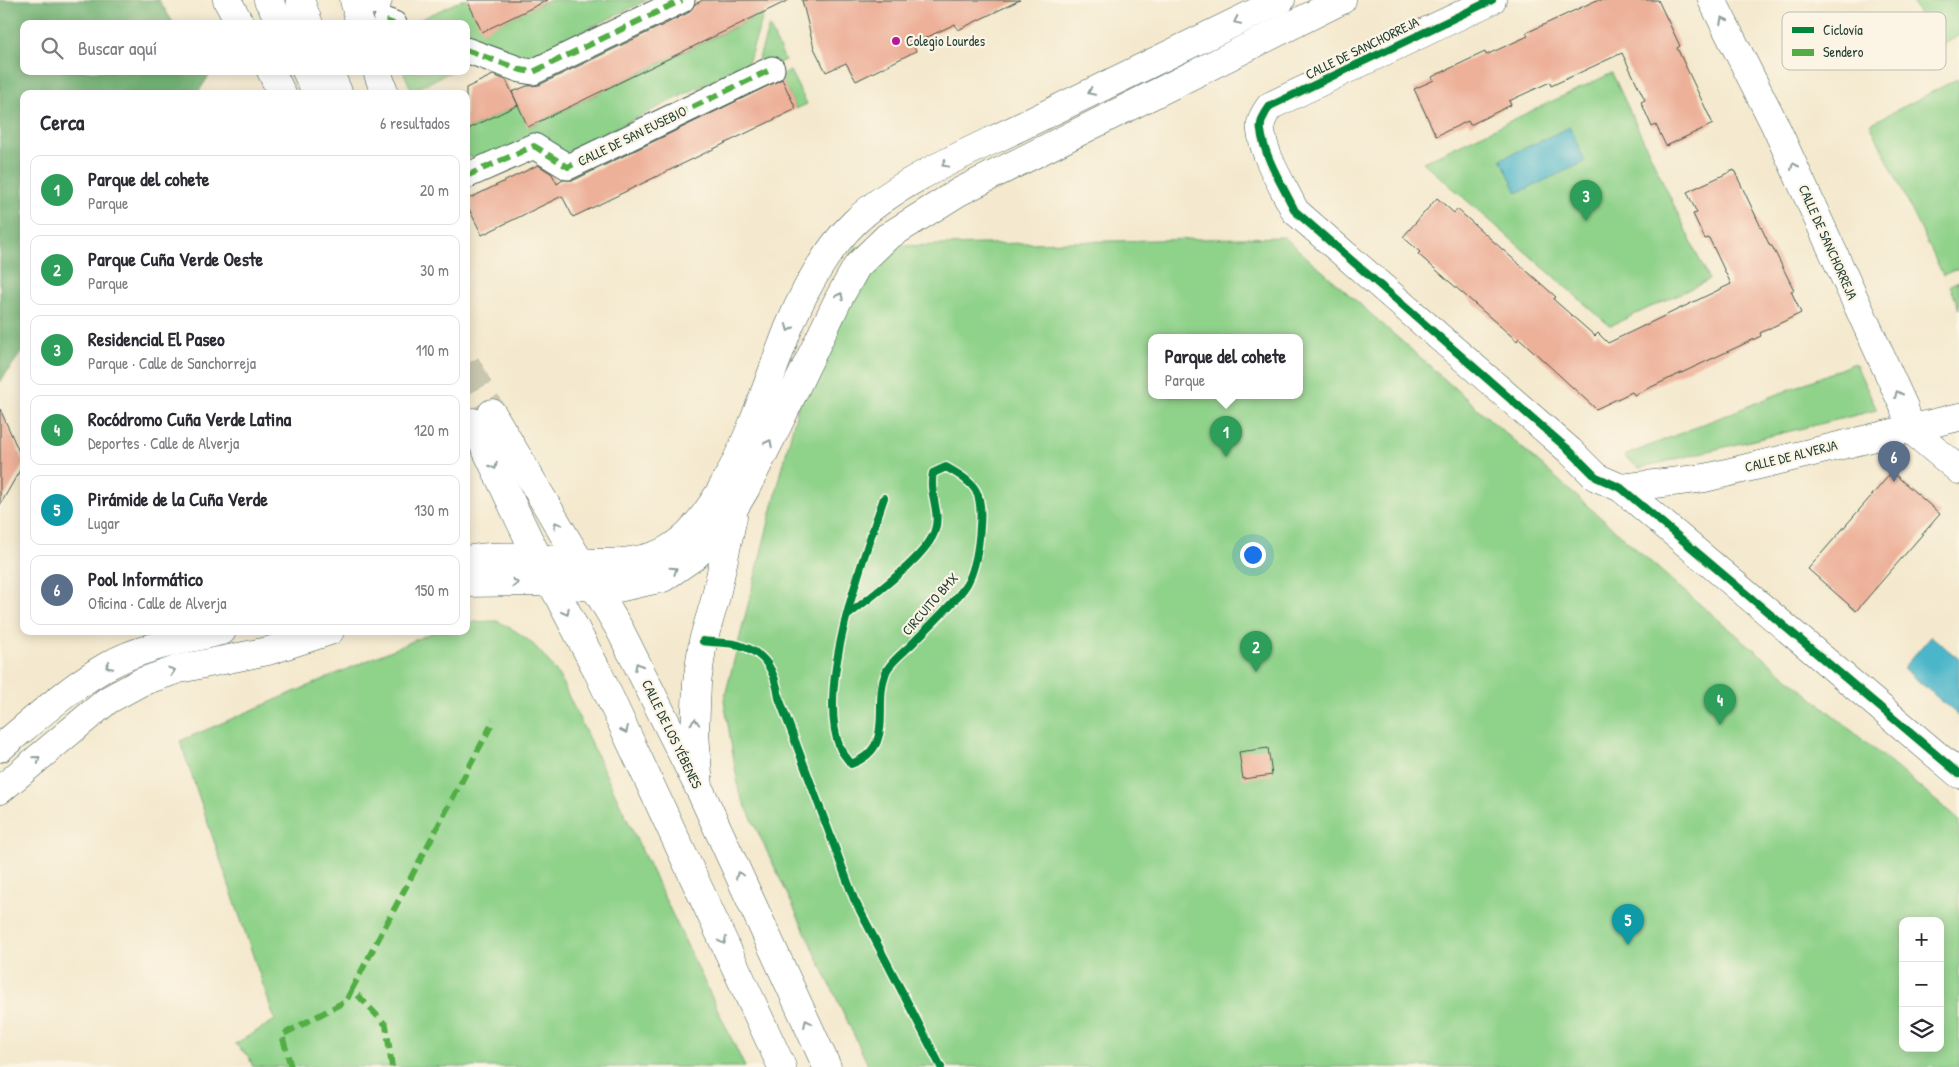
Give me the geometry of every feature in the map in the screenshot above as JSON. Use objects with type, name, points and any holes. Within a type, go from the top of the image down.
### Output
[{"type":"main road","points":[[226,0],[238,20]]},
{"type":"main road","points":[[233,0],[244,20]]},
{"type":"main road","points":[[268,0],[280,20]]},
{"type":"main road","points":[[300,0],[308,20]]},
{"type":"main road","points":[[354,0],[378,14]]},
{"type":"main road","points":[[470,560],[515,556],[620,562],[654,556],[681,540],[705,516],[725,485],[770,380],[790,325],[814,277],[852,224],[879,201],[952,160],[1281,0]]},
{"type":"main road","points":[[470,583],[551,584],[613,589],[663,578],[695,556],[720,532],[736,507],[787,407],[839,298],[857,266],[887,237],[959,192],[1342,0]]},
{"type":"main road","name":"CALLE DE SANCHORREJA","points":[[1492,0],[1270,106],[1263,116],[1260,130],[1270,160],[1295,211],[1570,451],[1596,477],[1621,488]]},
{"type":"main road","name":"CALLE DE SANCHORREJA","points":[[1712,0],[1774,123],[1904,407],[1910,429]]},
{"type":"main road","points":[[267,75],[274,90]]},
{"type":"main road","points":[[273,75],[280,90]]},
{"type":"main road","points":[[308,75],[315,90]]},
{"type":"main road","points":[[331,75],[337,90]]},
{"type":"main road","points":[[379,75],[384,90]]},
{"type":"main road","name":"CALLE DE ALVERJA","points":[[1621,488],[1705,478],[1959,417]]},
{"type":"main road","name":"CALLE DE LOS YÉBENES","points":[[782,1067],[597,670],[538,558],[482,418],[579,561],[620,630],[699,788],[827,1067]]},
{"type":"main road","points":[[1910,429],[1959,470]]},
{"type":"main road","points":[[1621,488],[1959,774]]},
{"type":"main road","points":[[699,788],[695,733],[697,683],[703,641],[716,600],[736,507]]},
{"type":"main road","points":[[0,748],[78,685],[110,664],[153,648],[207,635]]},
{"type":"main road","points":[[220,635],[225,659]]},
{"type":"main road","points":[[0,790],[108,700],[141,682],[179,669],[268,651],[318,635]]},
{"type":"street","points":[[470,51],[522,70],[533,72],[682,0]]},
{"type":"street","name":"CALLE DE SAN EUSEBIO","points":[[470,174],[534,146],[568,167],[772,69]]},
{"type":"green space","points":[[0,0],[159,0],[172,20],[20,20],[20,75],[209,75],[200,90],[20,90],[20,354],[0,382]]},
{"type":"green space","points":[[462,0],[467,0],[483,31],[548,0],[647,0],[525,60],[470,40],[470,20],[419,20]]},
{"type":"green space","points":[[756,0],[763,16],[748,63],[561,155],[479,159],[470,156],[470,128],[518,105],[529,127],[751,19]]},
{"type":"green space","points":[[1912,0],[1959,0],[1959,36],[1946,42],[1946,12],[1918,12]]},
{"type":"green space","points":[[769,26],[785,60],[754,74]]},
{"type":"green space","points":[[790,71],[807,104],[796,109],[780,76]]},
{"type":"green space","points":[[1612,73],[1709,280],[1610,326],[1423,162]]},
{"type":"green space","points":[[405,75],[444,75],[414,90],[412,90]]},
{"type":"green space","points":[[1959,78],[1959,268],[1943,275],[1870,124]]},
{"type":"green space","points":[[1284,237],[1678,586],[1959,820],[1959,1067],[869,1067],[739,792],[724,700],[825,299],[856,247]]},
{"type":"green space","points":[[1959,281],[1959,309],[1950,285]]},
{"type":"green space","points":[[1855,363],[1877,410],[1639,468],[1624,456]]},
{"type":"green space","points":[[497,621],[517,632],[532,644],[559,676],[745,1067],[253,1067],[249,1057],[235,1044],[275,1020],[180,741],[427,635],[470,635],[470,622]]},
{"type":"water","points":[[1570,127],[1585,162],[1517,193],[1501,159]]},
{"type":"water","points":[[1931,636],[1959,659],[1959,716],[1903,668]]},
{"type":"building","points":[[467,0],[548,0],[482,32]]},
{"type":"building","points":[[703,0],[789,0],[528,127],[512,92],[527,86],[539,85],[688,13],[695,4]]},
{"type":"building","name":"Colegio Lourdes","points":[[802,0],[1020,0],[958,30],[955,24],[913,44],[916,51],[856,81],[846,63],[826,72],[814,48]]},
{"type":"building","points":[[1597,0],[1658,0],[1680,46],[1677,48],[1713,124],[1666,146],[1656,125],[1652,127],[1641,102],[1645,100],[1622,53],[1551,86],[1550,82],[1509,101],[1511,105],[1470,125],[1468,121],[1436,136],[1414,89],[1434,80],[1432,77],[1485,52],[1486,55],[1528,36],[1526,33]]},
{"type":"building","points":[[493,75],[506,80],[518,105],[470,128],[470,90],[466,90],[466,88]]},
{"type":"building","points":[[782,79],[796,109],[573,217],[562,196],[482,235],[470,211],[470,198],[538,165],[552,174],[557,184],[563,180],[574,180]]},
{"type":"building","points":[[1734,170],[1770,246],[1772,246],[1794,290],[1791,291],[1801,313],[1760,333],[1761,336],[1634,395],[1632,392],[1596,409],[1519,338],[1517,341],[1418,254],[1420,252],[1403,237],[1437,198],[1454,213],[1457,209],[1556,297],[1553,299],[1595,336],[1598,333],[1608,343],[1731,284],[1709,238],[1705,239],[1693,214],[1697,213],[1687,192]]},
{"type":"building","points":[[0,409],[20,454],[20,470],[0,505]]},
{"type":"building","points":[[1892,472],[1940,514],[1856,611],[1808,569]]},
{"type":"building","points":[[1268,748],[1272,775],[1243,779],[1239,752]]},
{"type":"tunnel","points":[[470,372],[492,413]]},
{"type":"marked path","points":[[470,51],[521,70],[533,72],[682,0]]},
{"type":"marked path","points":[[470,174],[534,146],[568,167],[772,69]]},
{"type":"marked path","points":[[392,1067],[386,1025],[352,989],[494,720]]},
{"type":"marked path","points":[[291,1067],[282,1035],[346,1001],[352,989]]},
{"type":"cycle path","points":[[1492,0],[1270,106],[1261,124],[1263,141],[1270,162],[1295,211],[1570,451],[1596,477],[1621,488],[1959,774]]},
{"type":"cycle path","name":"CIRCUITO BMX","points":[[847,616],[897,576],[922,552],[930,540],[935,530],[937,516],[932,488],[933,473],[946,467],[971,484],[978,496],[981,514],[978,547],[971,576],[951,605],[888,668],[882,685],[879,737],[874,747],[865,757],[851,764],[840,748],[834,722],[833,692],[837,658],[845,623],[854,588],[884,498]]},
{"type":"cycle path","points":[[703,641],[735,644],[748,648],[762,658],[772,671],[779,698],[854,899],[941,1067]]},
{"type":"place","name":"Colegio Lourdes","points":[[896,41]]},
{"type":"place","name":"Residencial El Paseo","points":[[1586,221]]},
{"type":"place","name":"Parque del cohete","points":[[1226,457]]},
{"type":"place","name":"Pool Informático","points":[[1894,482]]},
{"type":"place","name":"Parque Cuña Verde Oeste","points":[[1256,672]]},
{"type":"place","name":"Rocódromo Cuña Verde Latina","points":[[1720,725]]},
{"type":"place","name":"Pirámide de la Cuña Verde","points":[[1628,945]]}]
